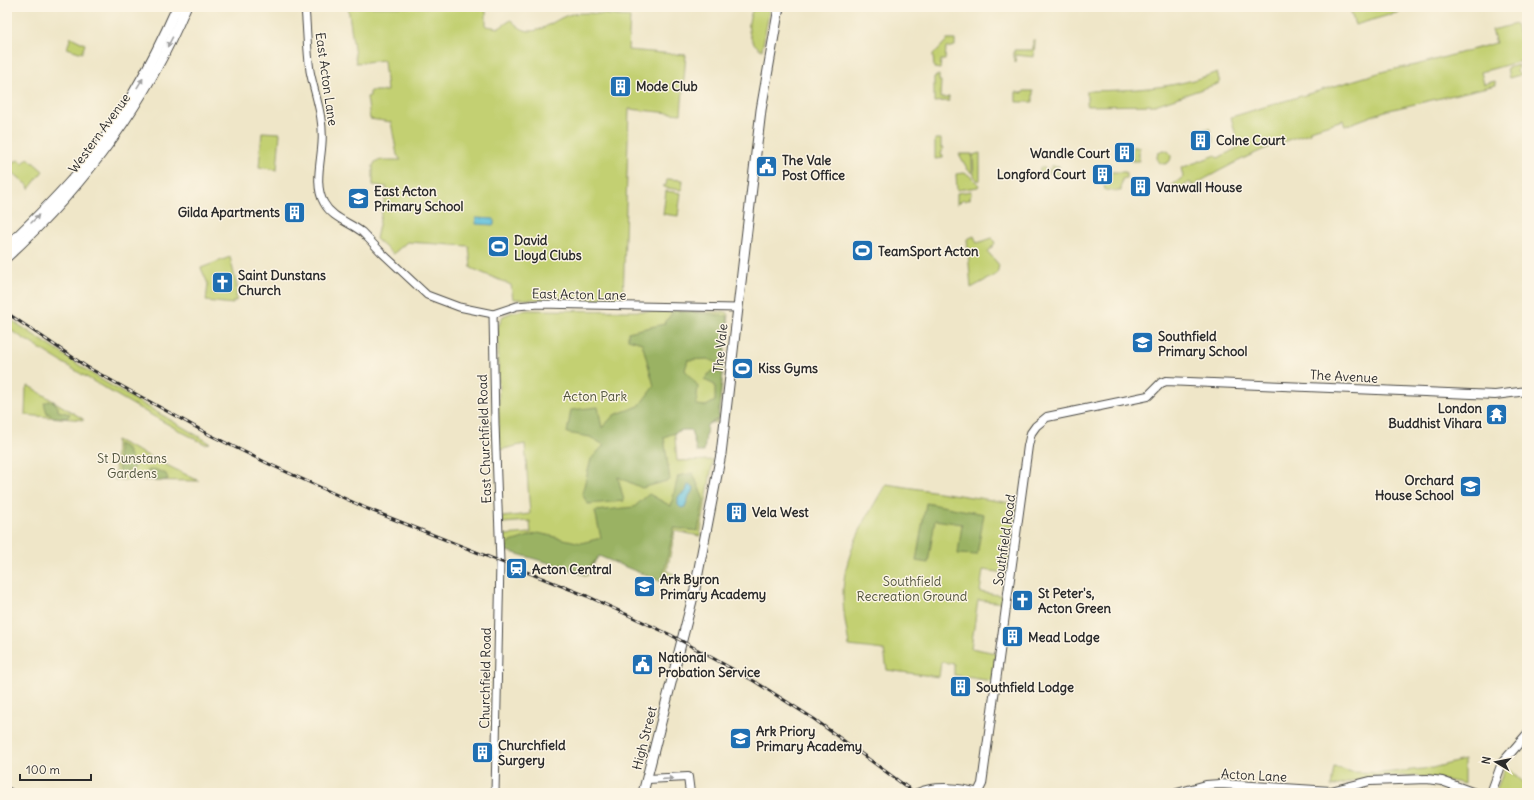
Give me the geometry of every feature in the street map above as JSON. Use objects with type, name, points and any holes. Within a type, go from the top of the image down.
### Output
[{"type":"main road","name":"Western Avenue","points":[[7,246],[62,190],[97,148],[148,70],[177,7]]},
{"type":"main road","name":"Western Avenue","points":[[7,257],[58,207],[104,152],[145,90],[177,30],[186,7]]},
{"type":"main road","name":"The Vale","points":[[670,690],[696,582],[721,454],[760,110],[779,7]]},
{"type":"main road","name":"The Avenue","points":[[1161,383],[1166,381],[1181,381],[1495,395],[1527,391]]},
{"type":"main road","name":"Southfield Road","points":[[979,792],[982,784],[1031,433],[1042,420],[1053,414],[1148,396],[1161,383]]},
{"type":"main road","name":"High Street","points":[[643,793],[670,690]]},
{"type":"main road","points":[[1491,793],[1502,763],[1527,734]]},
{"type":"main road","points":[[647,779],[688,777],[690,793]]},
{"type":"main road","name":"Acton Lane","points":[[1177,793],[1206,785],[1220,784],[1331,791],[1370,781],[1427,779],[1442,781],[1475,793]]},
{"type":"main road","points":[[917,793],[938,788],[956,789],[975,793],[979,792]]},
{"type":"street","name":"East Acton Lane","points":[[305,7],[309,64],[322,123],[319,183],[320,196],[324,204],[336,217],[353,225],[362,232],[423,293],[459,307],[493,314],[517,306],[538,304],[737,308]]},
{"type":"street","name":"East Churchfield Road","points":[[493,314],[500,564]]},
{"type":"street","name":"Churchfield Road","points":[[495,793],[500,564]]},
{"type":"green space","points":[[348,7],[486,7],[486,26],[499,28],[511,20],[521,28],[529,31],[535,31],[561,18],[579,13],[630,17],[628,50],[686,55],[681,114],[629,109],[623,301],[513,299],[511,285],[471,268],[469,246],[407,242],[393,254],[376,239],[387,187],[373,185],[373,166],[375,162],[381,160],[401,160],[397,155],[391,122],[370,119],[367,97],[370,96],[370,91],[387,91],[384,60],[356,63]]},
{"type":"green space","points":[[754,7],[770,7],[762,50],[753,42],[749,31],[751,13]]},
{"type":"green space","points":[[1349,7],[1409,7],[1410,9],[1355,25]]},
{"type":"green space","points":[[1516,24],[1525,60],[1481,72],[1484,84],[1495,81],[1496,85],[1385,111],[1345,126],[1343,120],[1310,130],[1310,133],[1279,143],[1250,156],[1192,186],[1190,182],[1172,193],[1165,194],[1166,190],[1183,177],[1181,168],[1216,155],[1218,158],[1239,147],[1231,117],[1385,71],[1416,65],[1496,43],[1492,30]]},
{"type":"green space","points":[[71,37],[85,44],[82,53],[67,48]]},
{"type":"green space","points":[[947,40],[955,40],[955,46],[946,48],[945,60],[941,60],[940,69],[934,68],[933,55]]},
{"type":"green space","points":[[1033,40],[1035,40],[1034,57],[1016,55],[1014,62],[1014,50],[1033,50]]},
{"type":"green space","points":[[1518,65],[1517,72],[1520,75],[1509,78],[1507,68]]},
{"type":"green space","points":[[1217,72],[1220,83],[1155,105],[1087,106],[1087,91],[1153,88],[1201,78]]},
{"type":"green space","points":[[939,75],[939,81],[941,81],[940,98],[947,98],[949,96],[949,101],[934,102],[934,77]]},
{"type":"green space","points":[[1024,91],[1033,91],[1033,102],[1016,102],[1016,92],[1023,93]]},
{"type":"green space","points":[[1209,128],[1214,142],[1207,144],[1202,130]]},
{"type":"green space","points":[[262,132],[280,133],[277,170],[259,167]]},
{"type":"green space","points":[[935,139],[941,139],[941,148],[943,148],[941,155],[943,155],[943,158],[935,159]]},
{"type":"green space","points":[[1132,147],[1139,147],[1139,161],[1132,161]]},
{"type":"green space","points":[[1164,150],[1169,152],[1171,157],[1169,162],[1164,164],[1159,162],[1157,157],[1159,152]]},
{"type":"green space","points":[[980,153],[980,180],[978,181],[974,176],[973,155]]},
{"type":"green space","points":[[959,154],[972,154],[972,173],[968,170]]},
{"type":"green space","points":[[28,158],[43,171],[29,189],[28,185],[7,168],[7,164],[19,160],[23,163]]},
{"type":"green space","points":[[1051,166],[1059,166],[1059,175],[1053,175],[1052,173],[1040,173],[1040,167],[1051,170]]},
{"type":"green space","points":[[1105,172],[1126,172],[1126,178],[1122,179],[1121,191],[1105,190],[1103,178],[1105,178]]},
{"type":"green space","points":[[964,173],[969,175],[979,185],[978,187],[957,190],[956,174]]},
{"type":"green space","points":[[667,179],[683,180],[682,190],[666,188],[663,186],[666,185]]},
{"type":"green space","points":[[1163,187],[1166,188],[1165,194],[1160,193]]},
{"type":"green space","points":[[666,191],[681,193],[678,216],[663,214]]},
{"type":"green space","points":[[971,191],[970,199],[965,201],[963,199],[957,205],[957,193]]},
{"type":"green space","points":[[974,236],[977,243],[992,238],[995,243],[988,252],[999,265],[997,274],[971,288],[967,239]]},
{"type":"green space","points":[[230,257],[237,286],[236,301],[233,301],[233,304],[206,301],[208,284],[201,268]]},
{"type":"green space","name":"Acton Park","points":[[527,310],[727,312],[729,315],[717,423],[685,421],[674,427],[677,461],[713,460],[700,536],[675,531],[667,571],[678,576],[675,584],[667,583],[599,554],[587,576],[504,548],[504,544],[506,542],[504,535],[531,533],[530,521],[503,523],[502,517],[530,514],[525,444],[499,450],[498,327],[503,316],[513,312]]},
{"type":"green space","points":[[674,310],[728,316],[723,365],[707,359],[688,360],[685,370],[698,386],[696,405],[706,406],[715,401],[715,385],[704,380],[711,371],[723,373],[718,419],[707,425],[704,452],[697,452],[691,430],[682,430],[664,437],[670,480],[642,488],[618,477],[624,501],[588,504],[582,494],[591,459],[604,445],[590,437],[567,433],[571,410],[598,407],[602,428],[614,415],[639,406],[654,386],[642,343],[628,339],[628,332],[664,324]]},
{"type":"green space","points":[[7,317],[100,379],[210,443],[205,444],[130,403],[7,328]]},
{"type":"green space","points":[[29,386],[84,420],[25,415],[26,388]]},
{"type":"green space","points":[[49,401],[54,402],[58,407],[58,411],[70,414],[67,418],[53,417],[47,413],[44,403]]},
{"type":"green space","name":"St Dunstans Gardens","points":[[116,440],[199,481],[115,480]]},
{"type":"green space","points":[[118,444],[126,448],[134,465],[133,469],[119,477]]},
{"type":"green space","points":[[154,469],[166,474],[168,479],[160,481],[152,480],[147,471]]},
{"type":"green space","points":[[693,473],[704,500],[698,531],[674,528],[662,582],[599,556],[585,573],[503,550],[511,542],[538,533],[581,543],[601,538],[595,511],[634,507],[649,494],[671,506],[678,476]]},
{"type":"green space","name":"Southfield Recreation Ground","points":[[886,484],[1018,504],[1007,573],[983,570],[980,592],[1004,596],[1003,603],[978,600],[971,648],[996,653],[992,681],[954,675],[954,664],[941,662],[939,677],[887,670],[884,650],[849,646],[843,603],[846,567],[863,524]]},
{"type":"green space","points":[[926,503],[984,514],[977,555],[958,554],[962,524],[935,520],[928,563],[916,561]]},
{"type":"green space","points":[[1464,760],[1464,784],[1441,779],[1394,776],[1366,779],[1331,787],[1334,767],[1352,772],[1383,773],[1432,768]]},
{"type":"green space","points":[[1506,766],[1523,782],[1527,778],[1527,793],[1495,793]]},
{"type":"water","points":[[476,218],[494,219],[494,225],[476,224]]},
{"type":"water","points":[[688,485],[694,487],[693,492],[690,494],[685,507],[681,508],[678,505],[678,497],[686,491]]},
{"type":"railway","points":[[7,313],[87,367],[210,435],[269,464],[368,509],[587,596],[671,635],[754,681],[814,719],[915,793]]},
{"type":"place","name":"Mode Club","points":[[620,86]]},
{"type":"place","name":"Colne Court","points":[[1200,140]]},
{"type":"place","name":"Wandle Court","points":[[1125,153]]},
{"type":"place","name":"The Vale Post Office","points":[[766,167]]},
{"type":"place","name":"Longford Court","points":[[1102,174]]},
{"type":"place","name":"Vanwall House","points":[[1141,187]]},
{"type":"place","name":"East Acton Primary School","points":[[358,198]]},
{"type":"place","name":"Gilda Apartments","points":[[295,212]]},
{"type":"place","name":"David Lloyd Clubs","points":[[499,247]]},
{"type":"place","name":"TeamSport Acton","points":[[863,251]]},
{"type":"place","name":"Saint Dunstans Church","points":[[222,282]]},
{"type":"place","name":"Southfield Primary School","points":[[1143,343]]},
{"type":"place","name":"Kiss Gyms","points":[[743,368]]},
{"type":"place","name":"London Buddhist Vihara","points":[[1497,415]]},
{"type":"place","name":"Orchard House School","points":[[1470,487]]},
{"type":"place","name":"Vela West","points":[[736,512]]},
{"type":"place","name":"Acton Central","points":[[517,569]]},
{"type":"place","name":"Ark Byron Primary Academy","points":[[644,586]]},
{"type":"place","name":"St Peter's, Acton Green","points":[[1022,600]]},
{"type":"place","name":"Mead Lodge","points":[[1012,637]]},
{"type":"place","name":"National Probation Service","points":[[643,664]]},
{"type":"place","name":"Southfield Lodge","points":[[961,687]]},
{"type":"place","name":"Ark Priory Primary Academy","points":[[741,738]]},
{"type":"place","name":"Churchfield Surgery","points":[[482,752]]}]
